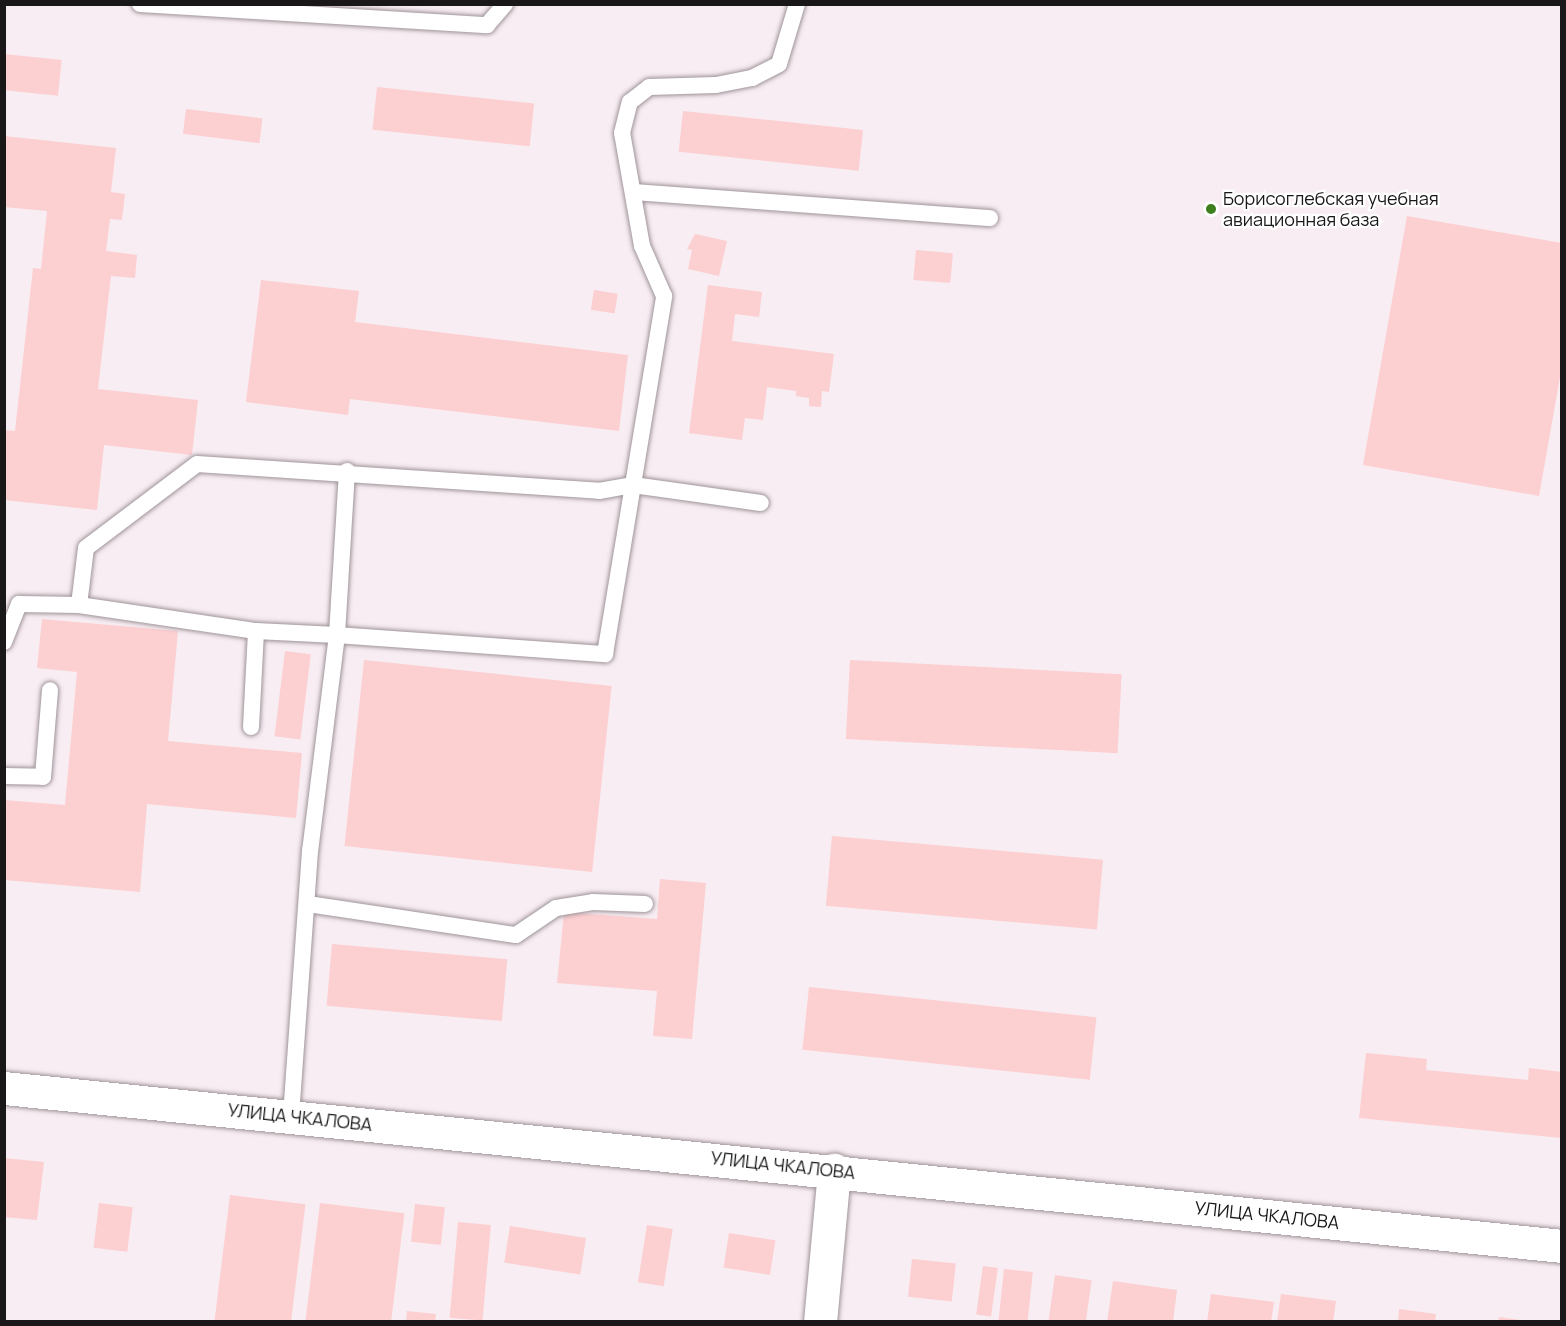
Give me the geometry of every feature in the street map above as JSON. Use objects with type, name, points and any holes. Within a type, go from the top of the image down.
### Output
[{"type":"street","name":"УЛИЦА ЧКАЛОВА","points":[[4,1088],[834,1170],[1562,1246]]},
{"type":"street","points":[[820,1322],[834,1170]]},
{"type":"lane","points":[[140,4],[487,25],[504,4]]},
{"type":"lane","points":[[5,640],[19,604],[79,605],[256,631],[605,654],[664,296],[642,246],[635,192],[622,133],[630,102],[649,87],[716,85],[752,78],[779,64],[797,4]]},
{"type":"lane","points":[[635,192],[990,218]]},
{"type":"lane","points":[[79,605],[86,548],[197,464],[347,471],[599,490],[633,485],[761,503]]},
{"type":"lane","points":[[291,1116],[308,904],[337,635],[347,471]]},
{"type":"lane","points":[[251,727],[256,631]]},
{"type":"lane","points":[[4,776],[43,777],[50,690]]},
{"type":"lane","points":[[308,904],[516,935],[556,908],[593,902],[645,904]]},
{"type":"building","points":[[4,54],[62,60],[58,96],[4,90]]},
{"type":"building","points":[[377,87],[534,104],[530,146],[373,130]]},
{"type":"building","points":[[186,109],[262,118],[259,143],[183,134]]},
{"type":"building","points":[[683,111],[863,130],[859,171],[679,152]]},
{"type":"building","points":[[4,136],[116,148],[111,192],[125,194],[122,220],[110,219],[106,251],[137,255],[135,278],[111,276],[98,389],[198,400],[192,455],[104,445],[97,510],[4,500],[4,430],[15,431],[33,268],[41,269],[47,211],[4,207]]},
{"type":"building","points":[[1407,216],[1562,243],[1562,366],[1539,496],[1363,465]]},
{"type":"building","points":[[695,234],[727,241],[719,276],[688,269],[692,250],[687,249]]},
{"type":"building","points":[[916,250],[953,253],[950,283],[913,280]]},
{"type":"building","points":[[261,280],[359,291],[355,322],[628,355],[619,431],[350,399],[348,415],[246,402]]},
{"type":"building","points":[[708,285],[762,292],[759,317],[735,314],[732,341],[834,354],[829,392],[822,391],[821,407],[809,406],[809,398],[796,396],[796,391],[767,387],[763,420],[745,418],[742,440],[689,433]]},
{"type":"building","points":[[594,290],[618,294],[615,314],[591,310]]},
{"type":"building","points":[[42,619],[178,631],[168,741],[302,753],[296,818],[147,804],[140,892],[5,880],[5,800],[65,805],[77,672],[37,668]]},
{"type":"building","points":[[285,651],[311,654],[300,740],[275,736]]},
{"type":"building","points":[[364,660],[612,686],[592,872],[344,846]]},
{"type":"building","points":[[850,660],[1122,674],[1117,753],[846,739]]},
{"type":"building","points":[[832,836],[1103,860],[1097,929],[826,906]]},
{"type":"building","points":[[660,879],[706,883],[692,1039],[653,1036],[657,991],[557,983],[564,912],[657,919]]},
{"type":"building","points":[[332,944],[507,959],[502,1021],[327,1006]]},
{"type":"building","points":[[809,987],[1096,1017],[1090,1080],[802,1050]]},
{"type":"building","points":[[1366,1053],[1427,1059],[1426,1070],[1528,1080],[1529,1068],[1562,1072],[1562,1138],[1359,1118]]},
{"type":"building","points":[[4,1158],[44,1162],[37,1220],[4,1217]]},
{"type":"building","points":[[230,1195],[305,1204],[291,1322],[214,1322]]},
{"type":"building","points":[[99,1203],[133,1207],[127,1252],[94,1248]]},
{"type":"building","points":[[320,1203],[404,1213],[391,1322],[305,1322]]},
{"type":"building","points":[[415,1204],[445,1207],[441,1245],[411,1242]]},
{"type":"building","points":[[458,1222],[491,1225],[483,1321],[450,1318]]},
{"type":"building","points":[[647,1225],[673,1229],[664,1286],[638,1282]]},
{"type":"building","points":[[510,1226],[586,1238],[580,1275],[504,1263]]},
{"type":"building","points":[[729,1233],[775,1240],[770,1275],[724,1268]]},
{"type":"building","points":[[912,1259],[956,1264],[952,1301],[908,1297]]},
{"type":"building","points":[[983,1266],[998,1268],[991,1317],[976,1315]]},
{"type":"building","points":[[1004,1269],[1033,1272],[1028,1322],[999,1321]]},
{"type":"building","points":[[1055,1275],[1092,1280],[1086,1322],[1048,1322]]},
{"type":"building","points":[[1113,1281],[1177,1290],[1173,1322],[1107,1322]]},
{"type":"building","points":[[1211,1294],[1274,1302],[1271,1322],[1207,1322]]},
{"type":"building","points":[[1281,1294],[1336,1301],[1333,1322],[1277,1322]]},
{"type":"building","points":[[1399,1309],[1436,1314],[1435,1322],[1398,1322]]},
{"type":"building","points":[[407,1311],[436,1314],[435,1322],[406,1322]]},
{"type":"building","points":[[1499,1317],[1520,1320],[1520,1322],[1498,1322]]},
{"type":"place","name":"Борисоглебская учебная авиационная база","points":[[1211,209]]}]
